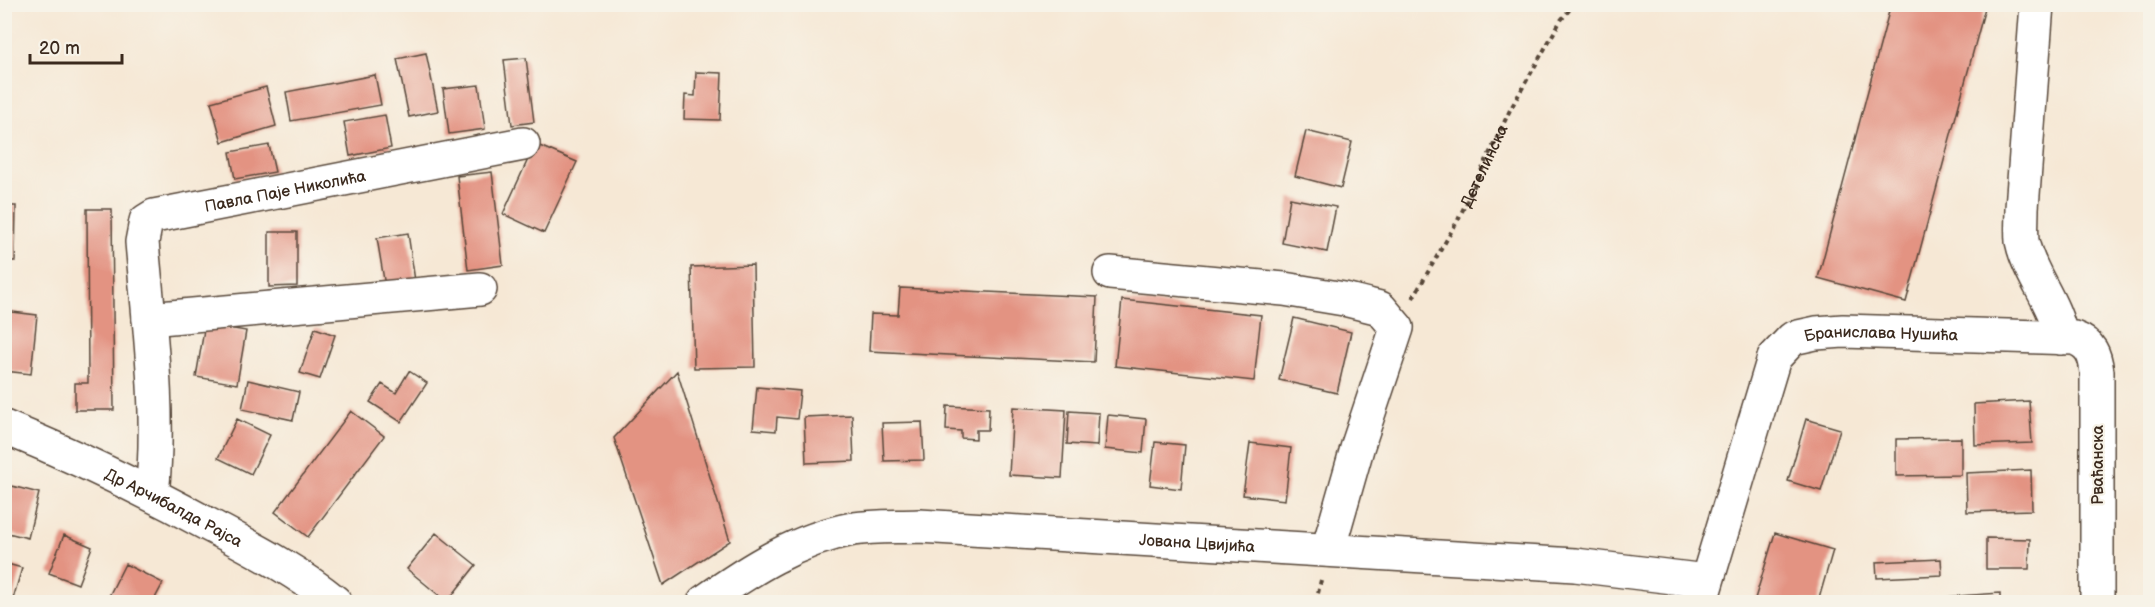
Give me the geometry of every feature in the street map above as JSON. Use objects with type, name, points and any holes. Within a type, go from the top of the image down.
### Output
[{"type":"street","points":[[2037,4],[2022,207],[2022,241],[2031,267],[2067,338]]},
{"type":"street","name":"Павла Паје Николића","points":[[152,494],[155,426],[142,242],[146,221],[154,216],[523,144]]},
{"type":"street","points":[[1110,273],[1284,290],[1344,299],[1380,309],[1397,328],[1358,445],[1328,550]]},
{"type":"street","points":[[149,319],[480,289]]},
{"type":"street","name":"Бранислава Нушића","points":[[1703,592],[1774,358],[1793,338],[1843,331],[2067,338]]},
{"type":"street","name":"Рваћанска","points":[[2067,338],[2090,347],[2097,372],[2097,603]]},
{"type":"street","name":"Др Арчибалда Рајса","points":[[4,427],[70,454],[152,494],[272,558],[300,575],[335,603]]},
{"type":"street","name":"Јована Цвијића","points":[[704,603],[739,577],[785,552],[825,536],[855,529],[919,526],[1138,541],[1575,565],[1703,592]]},
{"type":"path","name":"Детелинска","points":[[1397,328],[1458,220],[1510,110],[1562,20],[1574,4]]},
{"type":"building","points":[[1891,4],[1986,4],[1906,302],[1818,278]]},
{"type":"building","points":[[426,53],[438,111],[409,117],[397,59]]},
{"type":"building","points":[[526,58],[534,122],[512,125],[504,60]]},
{"type":"building","points":[[696,72],[722,73],[720,120],[684,119],[685,95],[695,96]]},
{"type":"building","points":[[375,75],[381,105],[291,121],[286,92]]},
{"type":"building","points":[[479,85],[485,129],[449,134],[443,89]]},
{"type":"building","points":[[266,87],[276,126],[222,142],[211,102]]},
{"type":"building","points":[[385,115],[391,148],[350,156],[344,122]]},
{"type":"building","points":[[1306,131],[1352,142],[1341,188],[1295,176]]},
{"type":"building","points":[[535,144],[577,162],[544,233],[503,214]]},
{"type":"building","points":[[269,145],[275,172],[235,179],[230,152]]},
{"type":"building","points":[[492,172],[503,265],[468,270],[457,176]]},
{"type":"building","points":[[1290,198],[1336,207],[1327,252],[1282,243]]},
{"type":"building","points":[[4,206],[16,206],[15,261],[4,261]]},
{"type":"building","points":[[87,209],[112,209],[114,410],[75,410],[75,383],[88,383]]},
{"type":"building","points":[[269,232],[297,232],[297,286],[269,287]]},
{"type":"building","points":[[408,233],[415,281],[385,286],[377,238]]},
{"type":"building","points":[[753,265],[755,367],[694,368],[691,267]]},
{"type":"building","points":[[900,288],[1097,297],[1094,362],[869,351],[871,314],[898,315]]},
{"type":"building","points":[[1122,300],[1261,315],[1254,381],[1115,366]]},
{"type":"building","points":[[4,311],[37,315],[31,374],[4,371]]},
{"type":"building","points":[[1294,318],[1351,332],[1337,393],[1279,380]]},
{"type":"building","points":[[205,324],[246,331],[237,384],[196,377]]},
{"type":"building","points":[[315,328],[335,335],[320,379],[300,373]]},
{"type":"building","points":[[409,371],[427,383],[401,422],[370,402],[382,384],[396,393]]},
{"type":"building","points":[[677,371],[730,541],[663,585],[614,438]]},
{"type":"building","points":[[248,380],[299,392],[293,420],[242,409]]},
{"type":"building","points":[[757,387],[800,391],[797,419],[777,417],[776,431],[753,429]]},
{"type":"building","points":[[2029,401],[2032,443],[1975,445],[1974,404]]},
{"type":"building","points":[[947,406],[989,408],[988,430],[976,430],[976,439],[961,438],[961,431],[946,430]]},
{"type":"building","points":[[1013,407],[1066,410],[1062,478],[1009,475]]},
{"type":"building","points":[[351,411],[384,436],[308,537],[275,512]]},
{"type":"building","points":[[1069,411],[1099,413],[1097,446],[1067,444]]},
{"type":"building","points":[[852,415],[854,461],[806,463],[804,417]]},
{"type":"building","points":[[1108,415],[1146,419],[1143,453],[1105,449]]},
{"type":"building","points":[[237,419],[270,435],[251,474],[218,458]]},
{"type":"building","points":[[1806,419],[1840,429],[1821,491],[1788,481]]},
{"type":"building","points":[[922,422],[924,460],[884,461],[882,423]]},
{"type":"building","points":[[1961,438],[1961,475],[1896,476],[1896,439]]},
{"type":"building","points":[[1155,442],[1185,445],[1181,489],[1150,485]]},
{"type":"building","points":[[1250,443],[1291,448],[1285,500],[1243,495]]},
{"type":"building","points":[[2031,470],[2032,510],[1967,512],[1966,473]]},
{"type":"building","points":[[4,484],[39,493],[28,538],[4,532]]},
{"type":"building","points":[[436,533],[476,565],[447,602],[407,569]]},
{"type":"building","points":[[1775,533],[1833,550],[1818,602],[1754,602]]},
{"type":"building","points":[[64,535],[92,547],[78,584],[49,573]]},
{"type":"building","points":[[1986,538],[2030,539],[2029,569],[1986,569]]},
{"type":"building","points":[[1941,559],[1942,575],[1877,578],[1876,562]]},
{"type":"building","points":[[4,563],[22,568],[13,599],[4,596]]},
{"type":"building","points":[[125,564],[163,583],[153,602],[106,602]]},
{"type":"building","points":[[2000,593],[2000,602],[1945,602],[1945,597]]},
{"type":"building","points":[[860,599],[860,602],[845,602],[845,601]]}]
